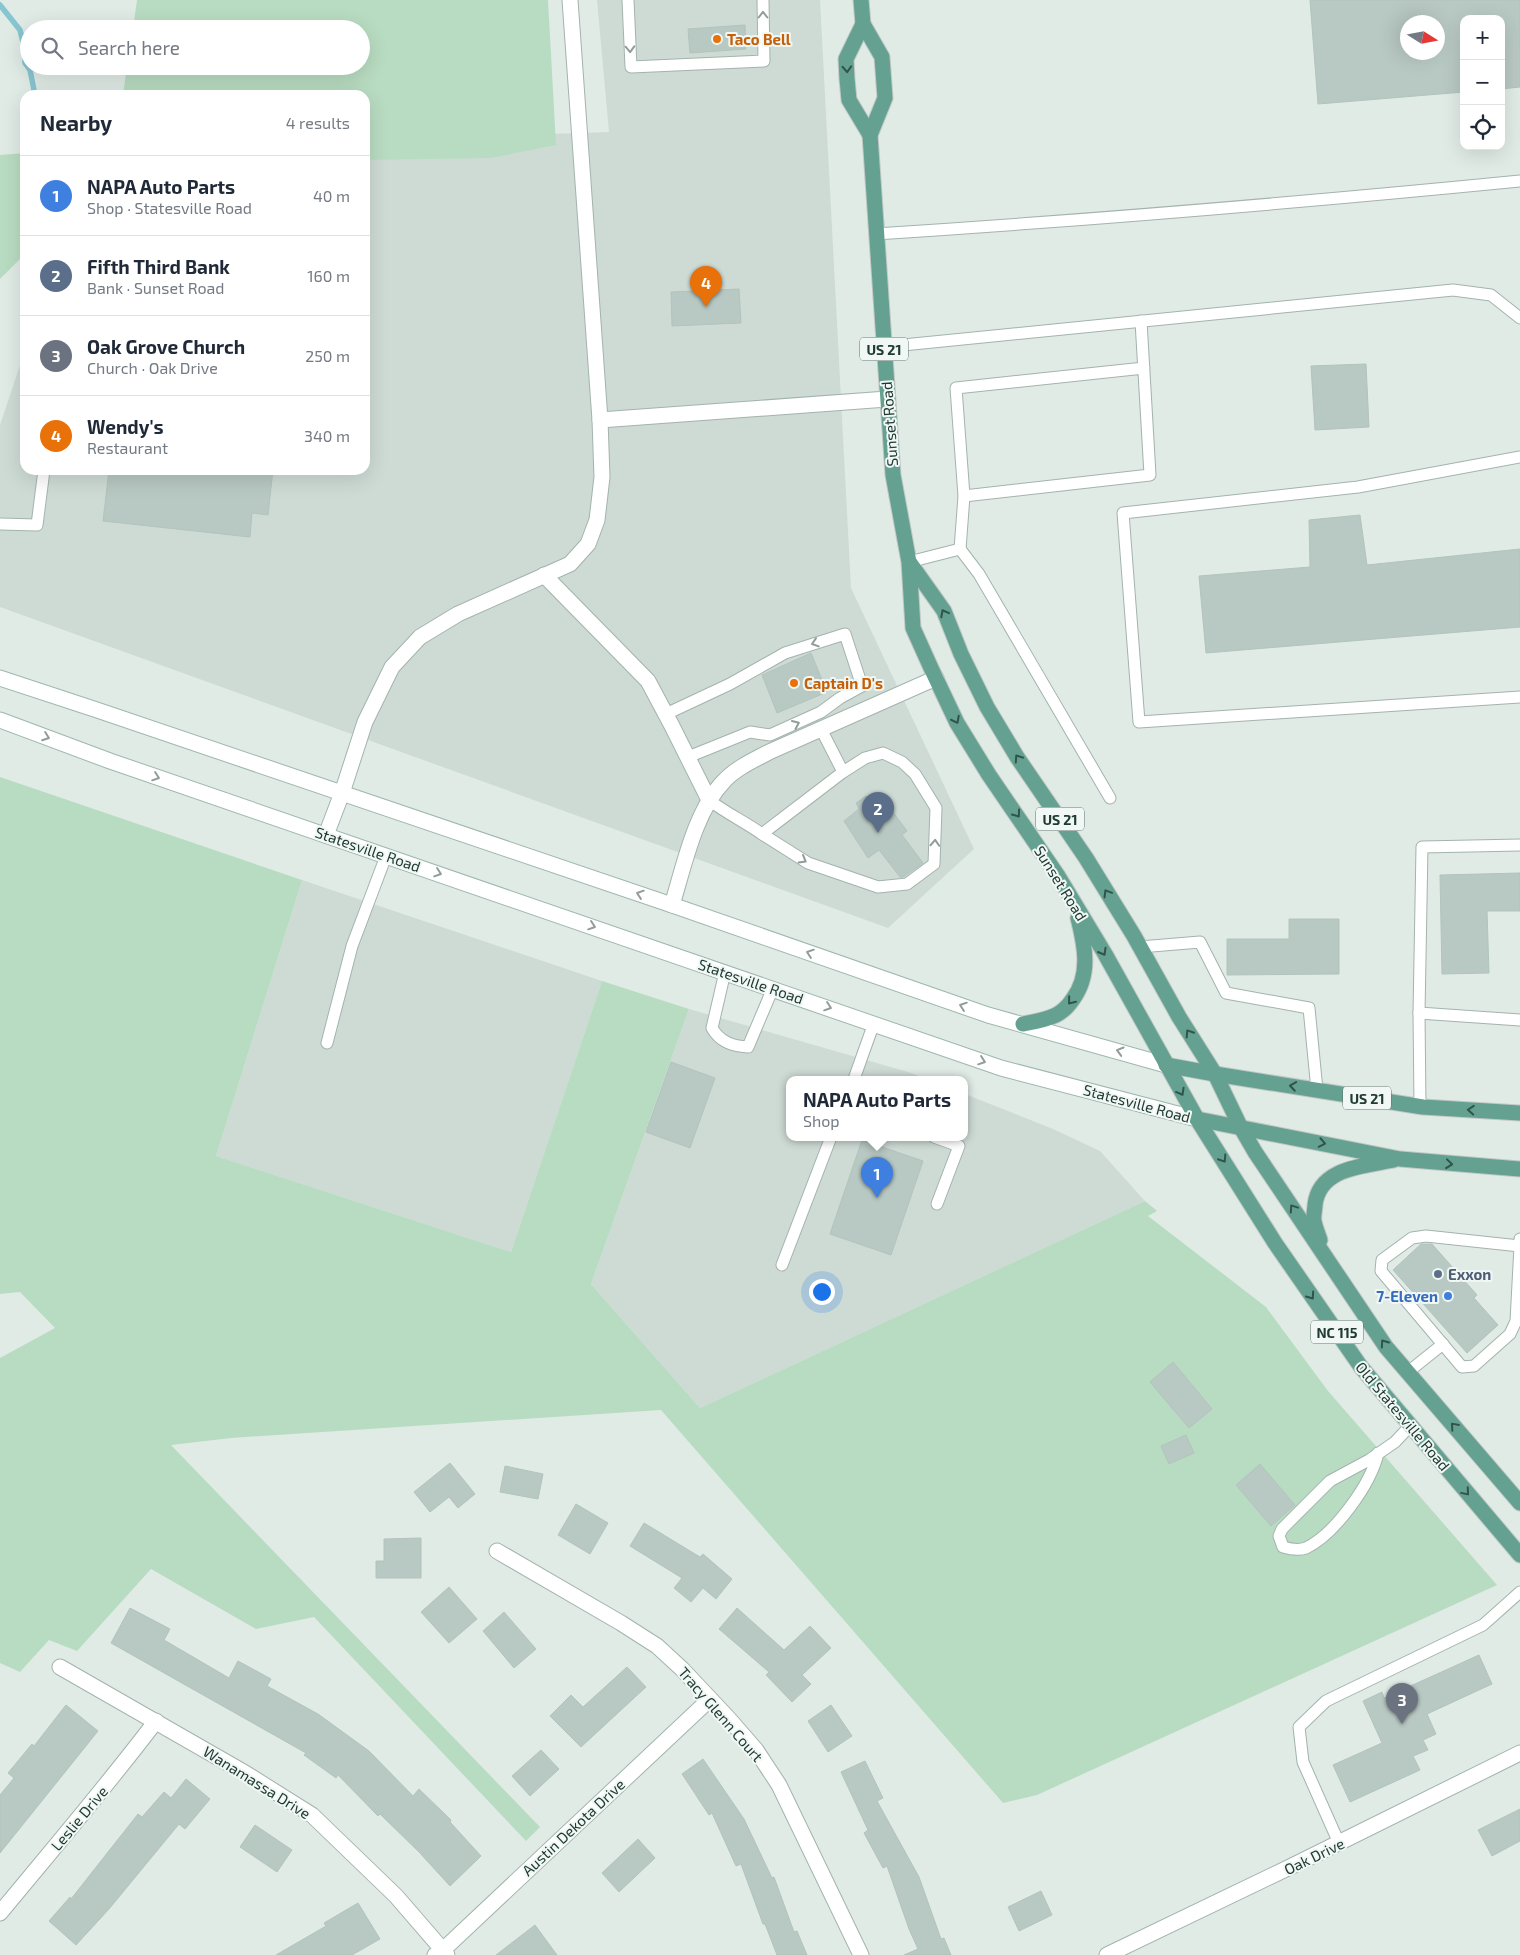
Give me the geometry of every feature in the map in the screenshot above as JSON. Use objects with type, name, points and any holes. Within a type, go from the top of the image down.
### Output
[{"type":"main road","name":"Sunset Road","points":[[861,0],[863,24],[882,57],[885,98],[870,135],[893,475],[909,562],[913,628],[957,723],[989,776],[1022,821],[1105,954],[1197,1119]]},
{"type":"main road","name":"Sunset Road","points":[[863,24],[846,59],[847,79],[849,100],[870,135]]},
{"type":"main road","name":"Sunset Road","points":[[909,562],[944,612],[961,654],[987,707],[1017,757],[1086,858],[1140,947],[1179,1017],[1216,1074]]},
{"type":"main road","points":[[1023,1024],[1058,1015],[1070,1004],[1081,988],[1085,973],[1085,945],[1075,905]]},
{"type":"main road","points":[[1166,1065],[1216,1074]]},
{"type":"main road","name":"US 21","points":[[1216,1074],[1420,1106],[1520,1113]]},
{"type":"main road","name":"NC 115","points":[[1216,1074],[1240,1126],[1255,1152],[1386,1347],[1520,1503]]},
{"type":"main road","name":"Statesville Road","points":[[1197,1119],[1400,1159],[1520,1169]]},
{"type":"main road","name":"Old Statesville Road","points":[[1197,1119],[1275,1243],[1361,1367],[1520,1555]]},
{"type":"main road","points":[[1326,1258],[1314,1220],[1316,1201],[1322,1186],[1332,1176],[1340,1173],[1400,1159]]},
{"type":"street","points":[[326,835],[365,722],[392,667],[420,637],[458,614],[570,564],[588,544],[598,520],[602,477],[600,420],[570,0]]},
{"type":"street","points":[[600,420],[887,399]]},
{"type":"street","points":[[544,575],[648,681],[709,800]]},
{"type":"street","points":[[0,678],[672,905],[988,1015],[1166,1065]]},
{"type":"street","points":[[672,905],[695,833],[709,800],[724,781],[744,765],[769,752],[936,678]]},
{"type":"street","name":"Statesville Road","points":[[0,720],[110,761],[1002,1068],[1197,1119]]},
{"type":"street","name":"Tracy Glenn Court","points":[[497,1551],[605,1613],[657,1646],[682,1669],[756,1750],[779,1785],[861,1955]]},
{"type":"street","name":"Wanamassa Drive","points":[[60,1667],[245,1773],[312,1815],[396,1896],[442,1953]]},
{"type":"street","name":"Austin Dekota Drive","points":[[442,1953],[710,1699]]},
{"type":"street","name":"Leslie Drive","points":[[0,1913],[112,1779],[156,1721]]},
{"type":"street","name":"Oak Drive","points":[[1107,1955],[1520,1754]]},
{"type":"lane","points":[[628,0],[631,66],[764,61],[763,0]]},
{"type":"lane","points":[[876,234],[1139,216],[1379,196],[1520,181]]},
{"type":"lane","points":[[883,347],[1453,290],[1491,295],[1520,318]]},
{"type":"lane","points":[[964,496],[1150,475],[1141,322]]},
{"type":"lane","points":[[1110,798],[979,574],[960,549],[964,496],[956,388],[1144,368]]},
{"type":"lane","points":[[1520,457],[1358,487],[1123,512],[1139,722],[1520,696]]},
{"type":"lane","points":[[0,524],[37,525],[43,475]]},
{"type":"lane","points":[[909,562],[960,549]]},
{"type":"lane","points":[[666,714],[730,684],[785,653],[845,634],[862,686],[840,698],[821,712],[770,735],[750,732],[688,757]]},
{"type":"lane","points":[[821,728],[842,772]]},
{"type":"lane","points":[[709,800],[728,814],[746,823],[762,834],[808,863],[878,887],[907,884],[934,864],[936,808],[915,774],[902,762],[883,753],[865,758],[842,772],[762,834]]},
{"type":"lane","points":[[1420,1106],[1419,1013],[1422,847],[1520,845]]},
{"type":"lane","points":[[327,1044],[352,946],[386,856]]},
{"type":"lane","points":[[1140,947],[1200,942],[1226,993],[1309,1008],[1317,1090]]},
{"type":"lane","points":[[725,972],[712,1028],[716,1036],[724,1042],[748,1047],[773,988]]},
{"type":"lane","points":[[1419,1013],[1520,1020]]},
{"type":"lane","points":[[855,1076],[874,1023]]},
{"type":"lane","points":[[782,1265],[829,1141]]},
{"type":"lane","points":[[938,1204],[959,1146],[945,1141]]},
{"type":"lane","points":[[1520,1239],[1520,1246],[1516,1321],[1510,1334],[1474,1366],[1462,1367],[1381,1272],[1382,1260],[1412,1238],[1426,1236],[1520,1246]]},
{"type":"lane","points":[[1408,1372],[1443,1344]]},
{"type":"lane","points":[[1378,1453],[1375,1467],[1364,1488],[1326,1534],[1304,1548],[1292,1550],[1283,1547],[1279,1536],[1282,1529],[1310,1499],[1330,1481],[1395,1442],[1410,1426]]},
{"type":"lane","points":[[1339,1843],[1303,1762],[1299,1727],[1326,1701],[1483,1625],[1520,1592]]},
{"type":"shaded area","points":[[597,0],[820,0],[851,588],[974,849],[888,928],[0,607],[0,425],[20,365],[20,475],[370,475],[370,140],[609,132]]},
{"type":"shaded area","points":[[302,880],[602,981],[511,1252],[216,1156]]},
{"type":"shaded area","points":[[689,1009],[919,1076],[786,1076],[786,1141],[968,1141],[968,1095],[1053,1129],[1100,1151],[1145,1201],[700,1408],[591,1284]]},
{"type":"green space","points":[[137,0],[548,0],[556,145],[491,158],[370,160],[370,90],[124,90],[126,75],[370,75],[370,20],[134,20]]},
{"type":"green space","points":[[20,153],[20,259],[0,279],[0,155]]},
{"type":"green space","points":[[0,777],[302,880],[216,1156],[511,1252],[602,981],[689,1009],[591,1284],[700,1408],[1145,1201],[1157,1211],[1148,1216],[1266,1307],[1328,1391],[1497,1585],[1037,1795],[1003,1803],[661,1410],[231,1438],[171,1445],[540,1827],[526,1841],[314,1617],[256,1629],[151,1569],[77,1651],[49,1640],[20,1672],[0,1663],[0,1358],[55,1328],[20,1292],[0,1294]]},
{"type":"building","points":[[1310,0],[1520,0],[1520,87],[1505,89],[1505,15],[1460,15],[1460,92],[1318,104]]},
{"type":"building","name":"Taco Bell","points":[[745,25],[746,49],[690,53],[688,29]]},
{"type":"building","points":[[739,289],[741,323],[672,326],[671,292]]},
{"type":"building","points":[[1366,364],[1369,427],[1315,430],[1311,366]]},
{"type":"building","points":[[108,475],[272,475],[268,515],[252,513],[250,537],[103,521]]},
{"type":"building","points":[[1360,515],[1367,565],[1520,549],[1520,627],[1206,653],[1199,576],[1310,567],[1309,520]]},
{"type":"building","name":"Captain D's","points":[[811,653],[827,692],[777,713],[762,675]]},
{"type":"building","points":[[883,795],[907,831],[902,835],[923,863],[903,877],[900,877],[879,850],[868,858],[844,821],[859,809],[856,803],[866,796],[872,800]]},
{"type":"building","points":[[1520,873],[1520,911],[1487,911],[1489,973],[1442,974],[1440,875]]},
{"type":"building","points":[[1289,919],[1339,919],[1339,974],[1227,975],[1227,939],[1289,939]]},
{"type":"building","points":[[671,1062],[715,1078],[690,1148],[646,1132]]},
{"type":"building","points":[[862,1141],[923,1161],[891,1255],[830,1234]]},
{"type":"building","points":[[1421,1244],[1432,1244],[1477,1295],[1474,1298],[1498,1325],[1467,1353],[1393,1270]]},
{"type":"building","points":[[1173,1362],[1212,1409],[1189,1428],[1150,1382]]},
{"type":"building","points":[[1186,1435],[1194,1453],[1169,1464],[1161,1446]]},
{"type":"building","points":[[450,1463],[475,1494],[458,1508],[449,1497],[430,1512],[414,1492]]},
{"type":"building","points":[[1260,1464],[1295,1505],[1271,1526],[1236,1485]]},
{"type":"building","points":[[505,1466],[543,1474],[538,1499],[500,1492]]},
{"type":"building","points":[[576,1504],[608,1523],[590,1554],[558,1535]]},
{"type":"building","points":[[644,1523],[700,1557],[703,1554],[732,1579],[716,1599],[703,1588],[691,1602],[674,1588],[682,1578],[630,1546]]},
{"type":"building","points":[[421,1538],[421,1578],[376,1578],[376,1561],[384,1561],[384,1539]]},
{"type":"building","points":[[449,1587],[477,1619],[449,1643],[421,1612]]},
{"type":"building","points":[[130,1608],[170,1629],[164,1640],[229,1678],[238,1661],[271,1679],[267,1686],[318,1714],[369,1751],[413,1796],[419,1789],[451,1820],[450,1822],[481,1856],[450,1886],[419,1852],[380,1814],[378,1816],[338,1775],[336,1778],[304,1755],[306,1753],[111,1643]]},
{"type":"building","points":[[737,1608],[784,1650],[810,1626],[831,1648],[802,1675],[811,1684],[792,1702],[766,1675],[769,1672],[719,1629]]},
{"type":"building","points":[[504,1612],[536,1649],[514,1668],[483,1631]]},
{"type":"building","points":[[1479,1655],[1492,1684],[1427,1714],[1436,1734],[1423,1740],[1428,1750],[1413,1756],[1420,1770],[1350,1802],[1333,1765],[1382,1743],[1363,1701],[1382,1692],[1384,1698]]},
{"type":"building","points":[[627,1667],[646,1687],[581,1747],[550,1716],[571,1695],[583,1707]]},
{"type":"building","points":[[66,1705],[98,1731],[0,1853],[0,1795],[14,1778],[8,1773],[32,1744],[34,1746]]},
{"type":"building","points":[[831,1705],[852,1736],[828,1752],[808,1721]]},
{"type":"building","points":[[541,1750],[559,1769],[530,1796],[512,1776]]},
{"type":"building","points":[[703,1759],[744,1819],[772,1878],[774,1877],[794,1932],[797,1931],[807,1955],[777,1955],[765,1924],[763,1924],[741,1864],[736,1866],[712,1813],[709,1815],[682,1774]]},
{"type":"building","points":[[865,1761],[883,1798],[877,1801],[919,1877],[941,1939],[944,1938],[951,1955],[904,1955],[918,1949],[887,1866],[883,1868],[864,1833],[868,1830],[841,1772]]},
{"type":"building","points":[[186,1779],[210,1799],[185,1829],[179,1824],[109,1909],[76,1945],[49,1921],[70,1897],[71,1899],[138,1814],[142,1817],[164,1792],[171,1798]]},
{"type":"building","points":[[1520,1809],[1520,1841],[1492,1856],[1478,1830]]},
{"type":"building","points":[[255,1825],[292,1850],[277,1872],[240,1847]]},
{"type":"building","points":[[638,1839],[655,1858],[619,1892],[602,1873]]},
{"type":"building","points":[[1041,1891],[1052,1915],[1019,1931],[1008,1907]]},
{"type":"building","points":[[358,1903],[380,1939],[352,1955],[276,1955],[326,1926],[324,1923]]},
{"type":"building","points":[[535,1925],[557,1955],[496,1955]]},
{"type":"waterway","points":[[0,5],[20,30]]},
{"type":"waterway","points":[[31,75],[34,90]]},
{"type":"place","name":"Taco Bell","points":[[717,39]]},
{"type":"place","name":"Wendy's","points":[[706,307]]},
{"type":"place","name":"Captain D's","points":[[794,683]]},
{"type":"place","name":"Fifth Third Bank","points":[[878,833]]},
{"type":"place","name":"NAPA Auto Parts","points":[[877,1198]]},
{"type":"place","name":"Exxon","points":[[1438,1274]]},
{"type":"place","name":"7-Eleven","points":[[1448,1296]]},
{"type":"place","name":"Oak Grove Church","points":[[1402,1724]]}]
